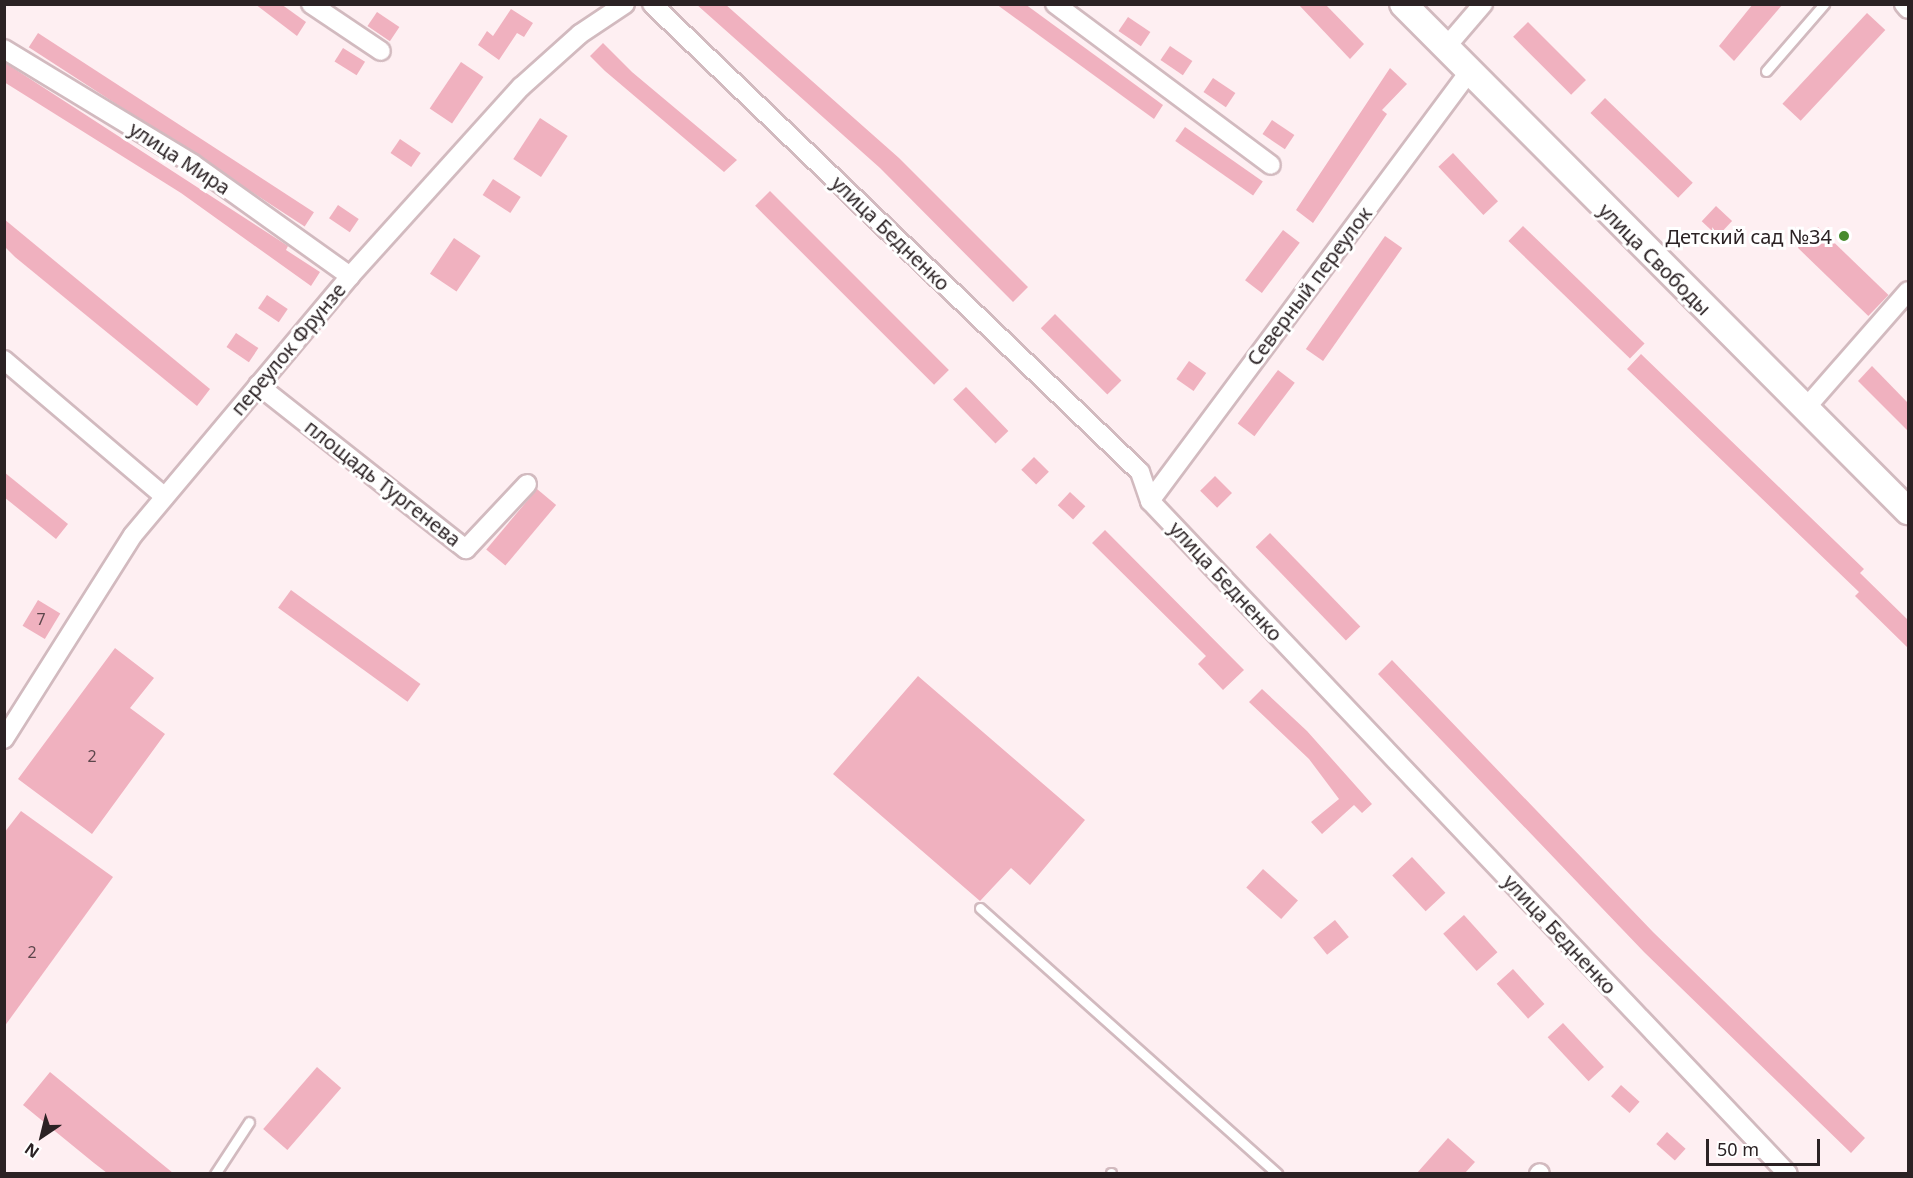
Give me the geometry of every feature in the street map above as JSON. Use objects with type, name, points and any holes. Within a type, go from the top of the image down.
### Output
[{"type":"main road","name":"улица Свободы","points":[[1403,4],[1804,410],[1908,511]]},
{"type":"street","points":[[311,4],[381,51]]},
{"type":"street","name":"переулок Фрунзе","points":[[4,739],[133,535],[350,276],[521,87],[580,34],[625,4]]},
{"type":"street","name":"улица Бедненко","points":[[652,4],[1140,472],[1150,501],[1788,1173]]},
{"type":"street","points":[[1054,4],[1271,165]]},
{"type":"street","points":[[1446,47],[1483,4]]},
{"type":"street","points":[[1904,4],[1908,9]]},
{"type":"street","name":"улица Мира","points":[[4,49],[193,164],[350,276]]},
{"type":"street","name":"Северный переулок","points":[[1150,501],[1469,72]]},
{"type":"street","points":[[1804,410],[1908,291]]},
{"type":"street","points":[[4,360],[165,497]]},
{"type":"street","name":"площадь Тургенева","points":[[258,385],[466,549],[527,484]]},
{"type":"lane","points":[[1766,72],[1824,4]]},
{"type":"lane","points":[[980,908],[1277,1173]]},
{"type":"lane","points":[[215,1173],[249,1122]]},
{"type":"building","points":[[255,4],[281,4],[306,22],[297,36]]},
{"type":"building","points":[[696,4],[725,4],[899,158],[1028,287],[1013,302],[880,168]]},
{"type":"building","points":[[996,4],[1025,4],[1163,105],[1154,119]]},
{"type":"building","points":[[1298,4],[1325,4],[1364,44],[1350,59]]},
{"type":"building","points":[[1753,4],[1783,4],[1734,61],[1719,46]]},
{"type":"building","points":[[511,9],[533,23],[524,37],[517,33],[499,60],[478,45],[487,31],[493,36]]},
{"type":"building","points":[[377,12],[399,27],[390,41],[367,26]]},
{"type":"building","points":[[1867,13],[1885,30],[1801,121],[1782,104]]},
{"type":"building","points":[[1128,17],[1150,32],[1141,46],[1118,31]]},
{"type":"building","points":[[1528,22],[1586,80],[1571,95],[1513,37]]},
{"type":"building","points":[[38,33],[314,212],[305,226],[29,47]]},
{"type":"building","points":[[603,43],[632,72],[737,160],[724,172],[605,71],[590,56]]},
{"type":"building","points":[[1170,46],[1192,61],[1183,75],[1160,60]]},
{"type":"building","points":[[343,48],[365,62],[357,75],[335,62]]},
{"type":"building","points":[[4,62],[288,246],[286,250],[320,272],[311,286],[181,193],[4,82]]},
{"type":"building","points":[[461,62],[483,77],[452,124],[430,108]]},
{"type":"building","points":[[1390,68],[1407,84],[1382,110],[1387,114],[1313,223],[1296,210]]},
{"type":"building","points":[[1213,78],[1235,93],[1226,107],[1203,92]]},
{"type":"building","points":[[1605,98],[1693,183],[1678,198],[1590,113]]},
{"type":"building","points":[[540,118],[568,136],[541,177],[513,159]]},
{"type":"building","points":[[1272,120],[1294,135],[1285,149],[1262,134]]},
{"type":"building","points":[[1185,127],[1263,181],[1253,195],[1175,141]]},
{"type":"building","points":[[400,139],[421,153],[411,167],[390,153]]},
{"type":"building","points":[[1453,153],[1498,201],[1483,215],[1438,167]]},
{"type":"building","points":[[493,179],[521,197],[510,213],[483,195]]},
{"type":"building","points":[[770,191],[949,370],[934,385],[755,206]]},
{"type":"building","points":[[338,205],[359,219],[350,232],[329,218]]},
{"type":"building","points":[[1716,206],[1732,221],[1718,236],[1702,221]]},
{"type":"building","points":[[4,219],[210,389],[197,406],[15,257],[4,246]]},
{"type":"building","points":[[1523,226],[1645,343],[1630,359],[1508,241]]},
{"type":"building","points":[[1818,227],[1888,295],[1868,316],[1798,248]]},
{"type":"building","points":[[1283,230],[1300,243],[1262,293],[1245,280]]},
{"type":"building","points":[[1385,236],[1402,248],[1323,361],[1306,349]]},
{"type":"building","points":[[454,238],[481,256],[456,292],[430,274]]},
{"type":"building","points":[[267,295],[288,309],[279,322],[258,308]]},
{"type":"building","points":[[1055,314],[1121,380],[1107,395],[1041,328]]},
{"type":"building","points":[[236,333],[258,348],[249,362],[226,347]]},
{"type":"building","points":[[1641,354],[1864,569],[1860,573],[1908,620],[1908,648],[1855,596],[1859,592],[1627,369]]},
{"type":"building","points":[[1189,361],[1206,373],[1194,391],[1176,379]]},
{"type":"building","points":[[1872,366],[1908,403],[1908,431],[1858,381]]},
{"type":"building","points":[[1278,370],[1295,383],[1254,436],[1238,424]]},
{"type":"building","points":[[966,387],[1008,431],[995,443],[953,400]]},
{"type":"building","points":[[1034,457],[1049,472],[1036,485],[1021,470]]},
{"type":"building","points":[[4,472],[68,524],[56,539],[4,497]]},
{"type":"building","points":[[1215,476],[1232,493],[1217,508],[1200,491]]},
{"type":"building","points":[[537,489],[556,505],[505,566],[486,550]]},
{"type":"building","points":[[1070,492],[1085,506],[1073,519],[1058,505]]},
{"type":"building","points":[[1105,530],[1244,670],[1223,690],[1198,664],[1206,656],[1092,543]]},
{"type":"building","points":[[1270,533],[1360,627],[1346,640],[1256,547]]},
{"type":"building","points":[[291,590],[420,684],[408,702],[278,608]]},
{"type":"building","points":[[38,600],[60,613],[45,639],[23,626]]},
{"type":"building","points":[[115,648],[154,678],[130,708],[165,734],[92,834],[18,779]]},
{"type":"building","points":[[1392,660],[1653,932],[1865,1138],[1851,1153],[1644,952],[1378,674]]},
{"type":"building","points":[[918,676],[1085,820],[1030,885],[1011,868],[980,901],[833,774]]},
{"type":"building","points":[[1262,689],[1307,731],[1372,804],[1362,813],[1354,805],[1322,834],[1311,822],[1339,799],[1309,759],[1249,702]]},
{"type":"building","points":[[21,811],[113,877],[4,1027],[4,833]]},
{"type":"building","points":[[1412,857],[1445,893],[1426,911],[1392,875]]},
{"type":"building","points":[[1263,869],[1298,900],[1281,919],[1246,888]]},
{"type":"building","points":[[1464,915],[1497,952],[1477,971],[1443,934]]},
{"type":"building","points":[[1335,920],[1349,937],[1327,955],[1313,938]]},
{"type":"building","points":[[1513,969],[1544,1004],[1528,1019],[1497,984]]},
{"type":"building","points":[[1563,1023],[1604,1067],[1589,1081],[1548,1037]]},
{"type":"building","points":[[317,1067],[341,1088],[287,1150],[263,1129]]},
{"type":"building","points":[[50,1072],[173,1173],[107,1173],[23,1105]]},
{"type":"building","points":[[1621,1085],[1640,1102],[1630,1113],[1611,1096]]},
{"type":"building","points":[[1667,1132],[1686,1149],[1675,1161],[1656,1144]]},
{"type":"building","points":[[1448,1138],[1475,1162],[1465,1173],[1417,1173]]},
{"type":"place","name":"Детский сад №34","points":[[1844,236]]}]
